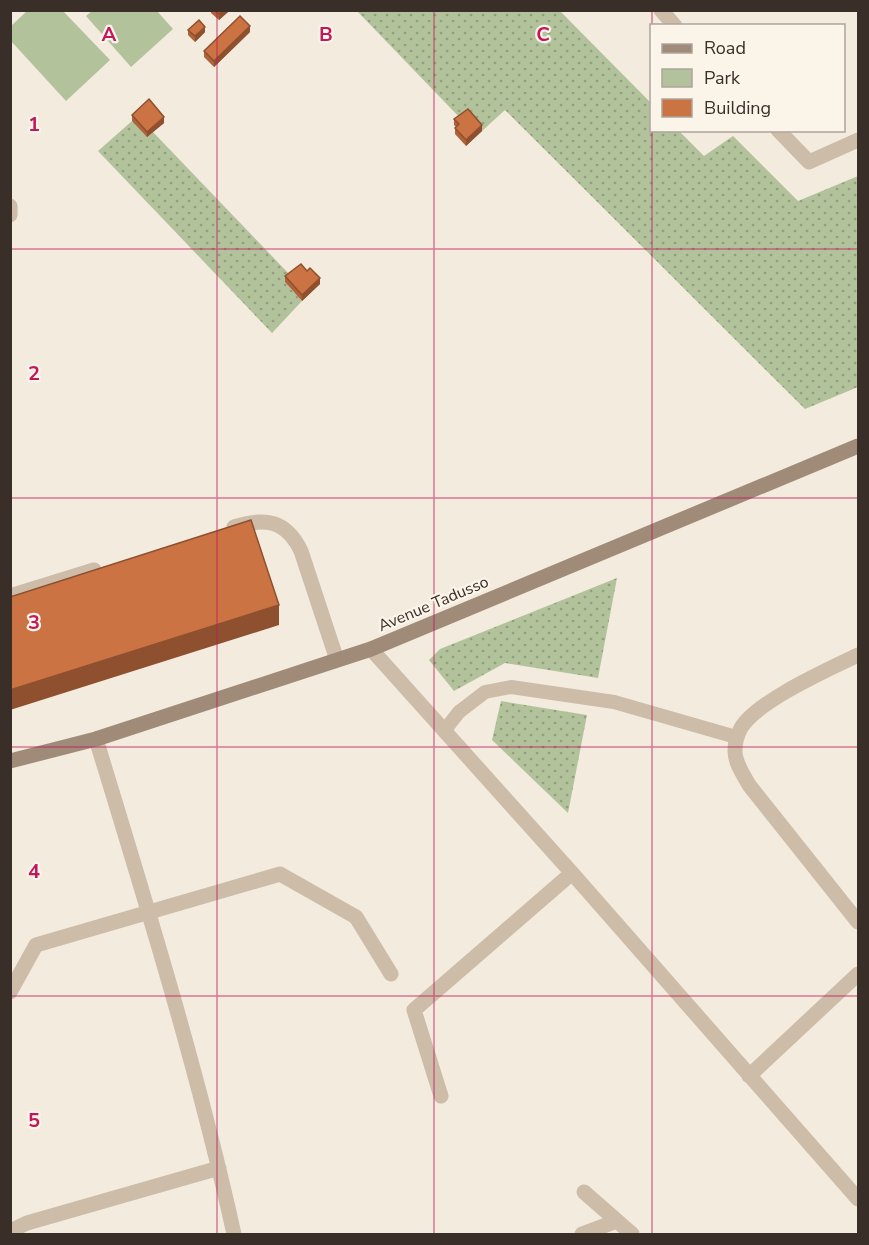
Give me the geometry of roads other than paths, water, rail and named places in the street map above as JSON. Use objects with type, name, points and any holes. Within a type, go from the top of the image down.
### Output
[{"type":"street","points":[[661,10],[673,24]]},
{"type":"street","points":[[780,132],[808,162],[858,140]]},
{"type":"street","points":[[10,206],[10,214]]},
{"type":"street","name":"Avenue Tadusso","points":[[10,761],[96,739],[371,649],[858,446]]},
{"type":"street","points":[[224,530],[260,521],[274,523],[295,539],[338,660]]},
{"type":"street","points":[[10,596],[112,565]]},
{"type":"street","points":[[371,649],[572,873],[858,1199]]},
{"type":"street","points":[[858,655],[772,700],[741,727],[736,738],[735,752],[737,764],[749,785],[858,922]]},
{"type":"street","points":[[96,739],[148,912],[219,1168],[234,1234]]},
{"type":"street","points":[[441,1096],[414,1010],[572,873]]},
{"type":"street","points":[[10,992],[36,945],[280,874],[356,917],[391,974]]},
{"type":"street","points":[[749,1076],[858,974]]},
{"type":"street","points":[[10,1232],[27,1223],[219,1168]]},
{"type":"street","points":[[584,1192],[632,1234]]},
{"type":"street","points":[[582,1234],[618,1221]]},
{"type":"lane","points":[[444,732],[459,712],[485,692],[511,687],[614,702],[736,738]]}]
